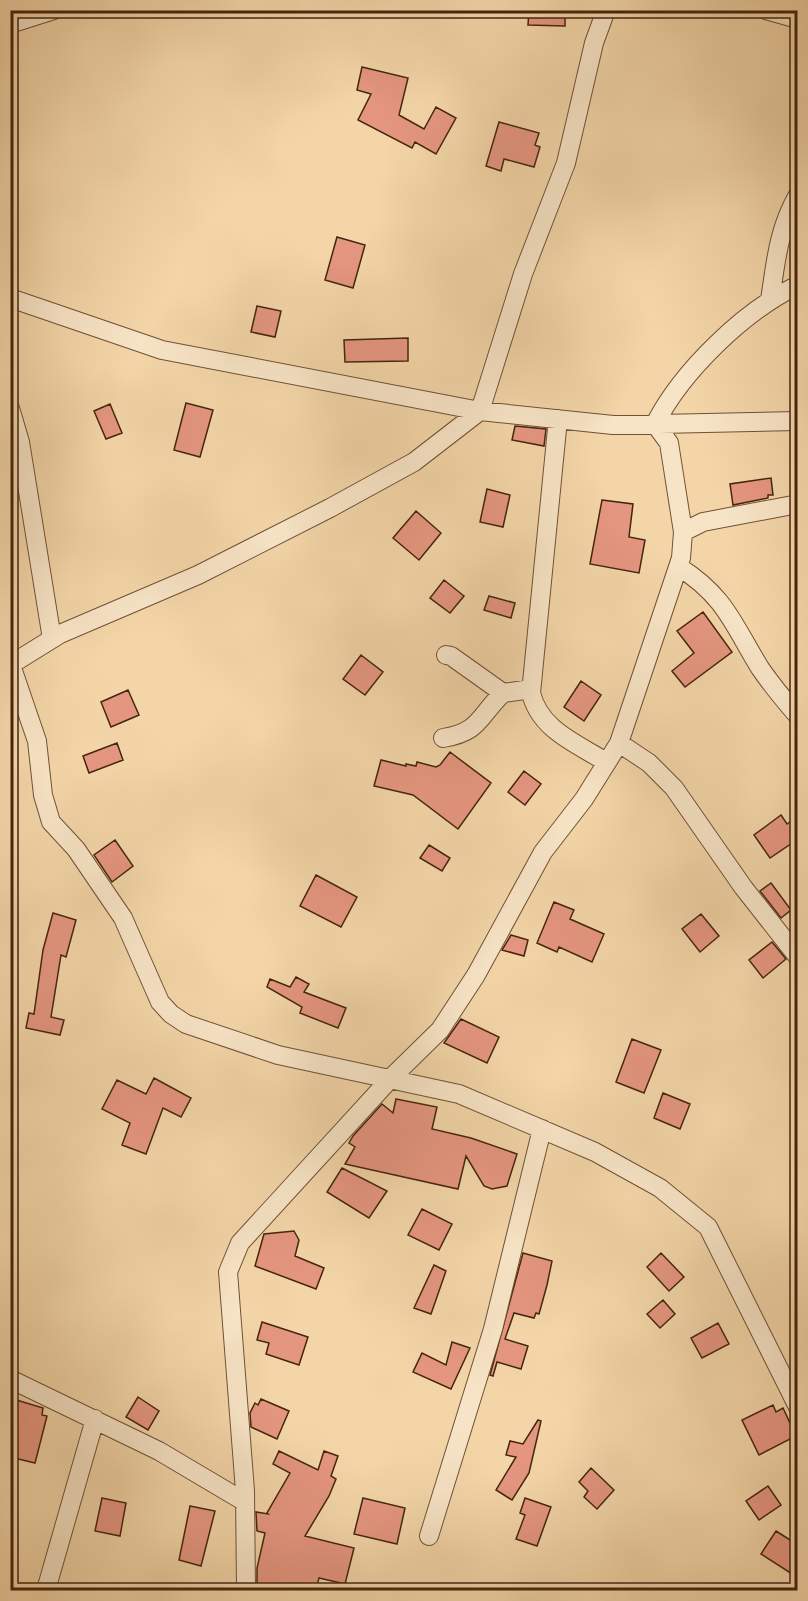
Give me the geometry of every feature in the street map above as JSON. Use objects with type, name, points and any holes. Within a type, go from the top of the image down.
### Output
[{"type":"street","points":[[10,24],[54,10]]},
{"type":"street","points":[[606,10],[594,43],[566,163],[523,274],[480,411],[414,462],[330,508],[198,575],[52,639],[11,665],[37,741],[43,795],[51,822],[76,849],[123,918],[160,1002],[165,1008],[186,1024],[278,1055],[459,1094],[594,1152],[660,1188],[708,1227],[798,1407]]},
{"type":"street","points":[[766,10],[798,19]]},
{"type":"street","points":[[770,300],[778,241],[786,213],[798,195]]},
{"type":"street","points":[[656,424],[666,402],[695,367],[770,300],[798,285]]},
{"type":"street","points":[[10,298],[162,350],[480,411],[613,425],[798,421]]},
{"type":"street","points":[[10,408],[20,442],[52,639]]},
{"type":"street","points":[[558,419],[531,689],[534,706],[545,724],[606,762]]},
{"type":"street","points":[[246,1590],[245,1502],[238,1370],[228,1272],[240,1243],[391,1078],[440,1030],[476,975],[543,852],[584,799],[619,743],[679,567],[683,532],[669,443],[656,424]]},
{"type":"street","points":[[683,532],[703,522],[798,504]]},
{"type":"street","points":[[679,567],[700,581],[722,602],[761,670],[798,716]]},
{"type":"street","points":[[446,655],[451,656],[503,693]]},
{"type":"street","points":[[443,738],[463,735],[475,727],[503,693],[531,689]]},
{"type":"street","points":[[619,743],[649,763],[674,788],[742,887],[798,957]]},
{"type":"street","points":[[429,1536],[493,1329],[542,1129]]},
{"type":"street","points":[[10,1379],[159,1451],[245,1502]]},
{"type":"street","points":[[46,1590],[95,1419]]},
{"type":"building","points":[[529,10],[565,10],[565,26],[528,25]]},
{"type":"building","points":[[362,67],[408,78],[399,115],[424,129],[436,107],[456,118],[436,154],[415,142],[412,148],[358,120],[371,94],[357,90]]},
{"type":"building","points":[[499,122],[539,133],[535,145],[540,147],[534,167],[504,159],[501,171],[486,166]]},
{"type":"building","points":[[337,237],[365,245],[353,288],[325,280]]},
{"type":"building","points":[[257,306],[281,311],[275,337],[251,332]]},
{"type":"building","points":[[408,338],[408,361],[345,362],[344,340]]},
{"type":"building","points":[[186,403],[213,410],[200,457],[174,450]]},
{"type":"building","points":[[110,404],[122,433],[106,439],[94,411]]},
{"type":"building","points":[[515,426],[546,429],[544,446],[512,440]]},
{"type":"building","points":[[771,478],[773,495],[733,505],[730,484]]},
{"type":"building","points":[[487,489],[510,495],[503,527],[480,522]]},
{"type":"building","points":[[602,500],[633,504],[629,537],[645,540],[639,573],[590,564]]},
{"type":"building","points":[[416,511],[441,533],[419,560],[393,538]]},
{"type":"building","points":[[444,580],[464,596],[450,613],[430,598]]},
{"type":"building","points":[[489,596],[515,603],[511,618],[484,610]]},
{"type":"building","points":[[703,612],[732,652],[685,687],[672,671],[694,653],[677,631]]},
{"type":"building","points":[[361,655],[383,672],[365,695],[343,679]]},
{"type":"building","points":[[581,681],[601,695],[584,721],[564,707]]},
{"type":"building","points":[[128,690],[139,715],[111,727],[101,702]]},
{"type":"building","points":[[117,743],[123,760],[89,773],[83,756]]},
{"type":"building","points":[[450,752],[491,783],[458,829],[413,795],[374,786],[381,760],[406,766],[406,764],[416,766],[417,762],[436,767]]},
{"type":"building","points":[[524,771],[541,784],[525,805],[508,792]]},
{"type":"building","points":[[781,815],[787,824],[798,816],[798,839],[770,858],[754,835]]},
{"type":"building","points":[[115,840],[133,866],[112,882],[94,855]]},
{"type":"building","points":[[429,845],[450,858],[442,871],[420,858]]},
{"type":"building","points":[[316,875],[357,897],[341,927],[300,906]]},
{"type":"building","points":[[771,883],[791,910],[781,918],[760,891]]},
{"type":"building","points":[[554,902],[574,910],[570,919],[604,934],[592,962],[559,947],[557,952],[537,943]]},
{"type":"building","points":[[53,913],[76,920],[66,957],[61,955],[51,1017],[64,1020],[60,1035],[26,1028],[29,1013],[34,1014],[43,950]]},
{"type":"building","points":[[701,914],[719,936],[700,952],[682,929]]},
{"type":"building","points":[[511,935],[528,940],[524,956],[502,950]]},
{"type":"building","points":[[772,942],[786,959],[763,978],[749,960]]},
{"type":"building","points":[[296,977],[309,984],[304,992],[346,1008],[338,1028],[300,1013],[302,1007],[267,987],[270,979],[290,987]]},
{"type":"building","points":[[461,1019],[499,1037],[487,1063],[444,1043]]},
{"type":"building","points":[[632,1039],[661,1050],[644,1093],[616,1082]]},
{"type":"building","points":[[154,1078],[191,1098],[181,1117],[163,1108],[146,1154],[122,1145],[130,1123],[102,1109],[117,1080],[146,1094]]},
{"type":"building","points":[[663,1093],[690,1104],[680,1129],[654,1118]]},
{"type":"building","points":[[396,1099],[437,1107],[432,1129],[471,1138],[517,1154],[507,1186],[492,1189],[484,1186],[466,1156],[458,1189],[345,1164],[355,1147],[349,1143],[353,1136],[382,1104],[393,1113]]},
{"type":"building","points":[[342,1168],[387,1191],[369,1218],[327,1192]]},
{"type":"building","points":[[422,1209],[452,1224],[439,1250],[408,1235]]},
{"type":"building","points":[[294,1231],[299,1240],[295,1256],[324,1268],[316,1289],[255,1266],[264,1234]]},
{"type":"building","points":[[523,1253],[552,1261],[547,1285],[539,1314],[536,1313],[534,1318],[514,1313],[505,1339],[528,1346],[521,1369],[497,1362],[493,1376],[490,1375]]},
{"type":"building","points":[[661,1253],[684,1277],[669,1291],[647,1267]]},
{"type":"building","points":[[434,1265],[446,1271],[431,1314],[414,1308]]},
{"type":"building","points":[[663,1300],[675,1314],[660,1328],[647,1314]]},
{"type":"building","points":[[262,1322],[308,1337],[299,1365],[266,1354],[269,1343],[257,1340]]},
{"type":"building","points":[[718,1323],[729,1344],[702,1358],[691,1338]]},
{"type":"building","points":[[452,1342],[470,1348],[451,1389],[413,1372],[422,1353],[446,1365]]},
{"type":"building","points":[[138,1397],[159,1411],[148,1430],[126,1417]]},
{"type":"building","points":[[10,1398],[43,1408],[42,1415],[47,1416],[35,1463],[10,1457]]},
{"type":"building","points":[[261,1399],[289,1411],[277,1439],[251,1427],[250,1413],[255,1403],[258,1405]]},
{"type":"building","points":[[773,1405],[776,1412],[783,1408],[796,1436],[759,1455],[742,1420]]},
{"type":"building","points":[[538,1420],[541,1421],[529,1473],[512,1500],[496,1490],[516,1457],[506,1455],[510,1441],[523,1444]]},
{"type":"building","points":[[279,1451],[318,1470],[324,1451],[338,1456],[331,1476],[336,1479],[329,1496],[305,1536],[354,1548],[345,1584],[319,1578],[316,1590],[281,1590],[257,1583],[257,1568],[265,1533],[257,1531],[256,1512],[268,1514],[290,1473],[273,1464]]},
{"type":"building","points":[[591,1468],[614,1490],[597,1509],[584,1497],[588,1491],[579,1482]]},
{"type":"building","points":[[768,1486],[781,1505],[759,1520],[746,1501]]},
{"type":"building","points":[[102,1498],[126,1503],[120,1536],[95,1531]]},
{"type":"building","points":[[363,1498],[405,1508],[397,1544],[354,1534]]},
{"type":"building","points":[[525,1498],[551,1507],[537,1546],[516,1539],[525,1515],[520,1513]]},
{"type":"building","points":[[190,1506],[215,1511],[201,1566],[179,1560]]},
{"type":"building","points":[[776,1531],[798,1545],[798,1566],[792,1574],[761,1554]]}]
